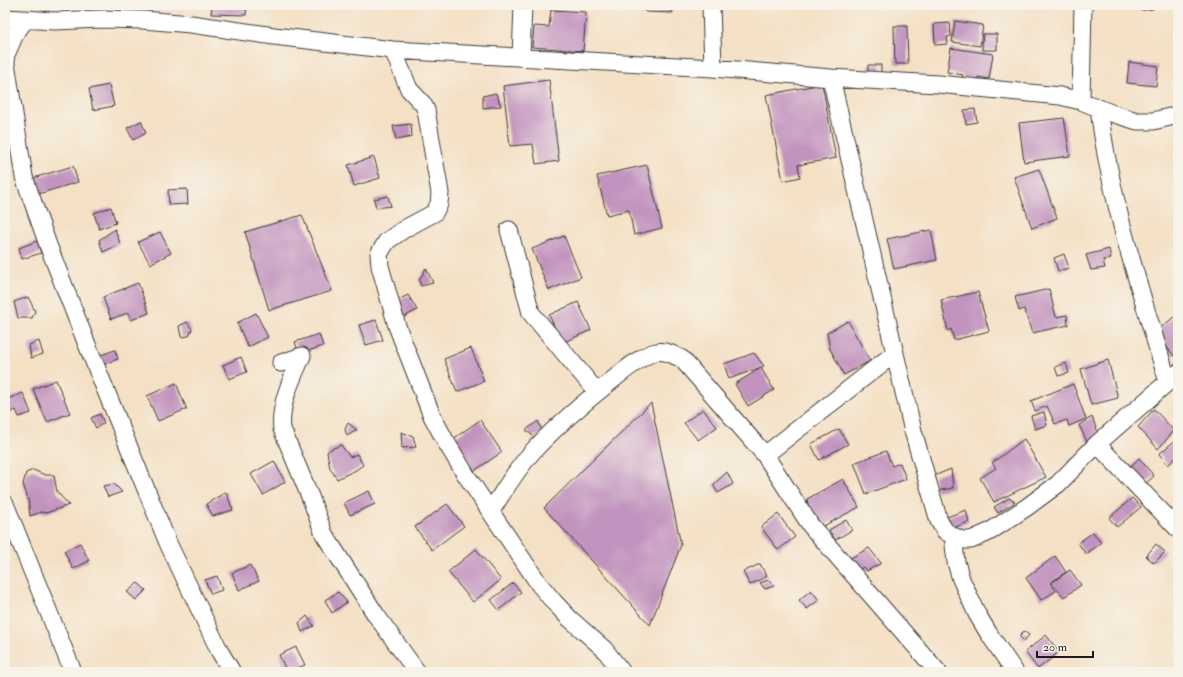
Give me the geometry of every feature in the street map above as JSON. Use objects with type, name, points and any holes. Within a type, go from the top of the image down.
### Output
[{"type":"street","points":[[521,57],[523,5]]},
{"type":"street","points":[[712,5],[713,68]]},
{"type":"street","points":[[1081,101],[1083,5]]},
{"type":"street","points":[[5,18],[55,21],[101,19],[143,20],[191,24],[274,36],[393,50],[713,68],[976,88],[1060,96],[1081,101],[1111,113],[1137,121],[1153,121],[1178,115]]},
{"type":"street","points":[[25,20],[15,34],[5,57],[24,177],[48,245],[168,543],[220,652],[232,672]]},
{"type":"street","points":[[393,50],[409,89],[423,104],[426,110],[440,193],[439,204],[434,213],[406,228],[387,241],[379,254],[380,266],[396,326],[432,416],[454,455],[539,584],[569,618],[604,649],[622,672]]},
{"type":"street","points":[[831,78],[913,431],[939,521],[945,531],[962,540],[971,540],[995,528],[1058,484],[1097,444],[1173,378],[1131,258],[1113,190],[1103,142],[1099,108]]},
{"type":"street","points":[[509,230],[531,313],[597,392]]},
{"type":"street","points":[[491,511],[509,483],[533,452],[563,422],[597,392],[624,371],[655,352],[667,352],[682,359],[765,455],[811,526],[938,672]]},
{"type":"street","points":[[765,455],[895,353]]},
{"type":"street","points":[[281,363],[302,356],[283,405],[281,419],[282,429],[324,534],[376,615],[417,672]]},
{"type":"street","points":[[1097,444],[1178,529]]},
{"type":"street","points":[[5,504],[73,672]]},
{"type":"street","points":[[953,536],[956,562],[960,579],[977,614],[1015,672]]},
{"type":"building","points":[[212,5],[247,5],[246,15],[211,14]]},
{"type":"building","points":[[638,5],[672,5],[672,13],[646,12]]},
{"type":"building","points":[[1139,5],[1153,5],[1153,9],[1140,10]]},
{"type":"building","points":[[551,10],[586,12],[583,51],[532,47],[534,26],[549,27]]},
{"type":"building","points":[[955,21],[983,25],[980,46],[952,42]]},
{"type":"building","points":[[950,23],[951,36],[947,37],[948,44],[935,45],[934,24]]},
{"type":"building","points":[[894,26],[907,26],[908,64],[895,64]]},
{"type":"building","points":[[983,34],[997,34],[997,50],[982,50]]},
{"type":"building","points":[[951,48],[993,54],[989,79],[978,77],[977,81],[962,78],[963,75],[947,72]]},
{"type":"building","points":[[1129,62],[1158,66],[1156,86],[1127,83]]},
{"type":"building","points":[[868,65],[881,65],[881,76],[868,76]]},
{"type":"building","points":[[549,80],[559,161],[536,164],[533,144],[510,146],[503,86]]},
{"type":"building","points":[[822,84],[836,158],[798,165],[800,177],[783,181],[766,95]]},
{"type":"building","points":[[109,85],[114,106],[93,110],[89,89]]},
{"type":"building","points":[[496,93],[501,106],[483,108],[483,96]]},
{"type":"building","points":[[975,109],[977,122],[966,124],[964,110]]},
{"type":"building","points":[[1064,118],[1070,156],[1024,162],[1019,123]]},
{"type":"building","points":[[141,121],[146,133],[133,140],[127,128]]},
{"type":"building","points":[[411,124],[412,137],[396,140],[393,126]]},
{"type":"building","points":[[374,157],[380,178],[354,186],[348,165]]},
{"type":"building","points":[[647,165],[662,228],[634,235],[629,210],[607,215],[597,176]]},
{"type":"building","points":[[73,166],[78,182],[35,195],[30,179]]},
{"type":"building","points":[[1039,169],[1057,218],[1032,228],[1014,177]]},
{"type":"building","points":[[187,189],[188,204],[169,205],[168,190]]},
{"type":"building","points":[[388,196],[391,206],[376,208],[374,199]]},
{"type":"building","points":[[111,207],[116,223],[99,229],[94,213]]},
{"type":"building","points":[[302,215],[332,291],[269,310],[245,232]]},
{"type":"building","points":[[115,229],[120,244],[103,252],[99,240]]},
{"type":"building","points":[[931,230],[937,260],[894,269],[887,239]]},
{"type":"building","points":[[160,232],[171,253],[150,264],[138,242]]},
{"type":"building","points":[[564,236],[581,277],[549,290],[532,249]]},
{"type":"building","points":[[37,241],[41,253],[22,259],[19,248]]},
{"type":"building","points":[[1109,249],[1111,259],[1103,260],[1105,268],[1091,270],[1086,255]]},
{"type":"building","points":[[1064,254],[1069,268],[1058,271],[1054,258]]},
{"type":"building","points":[[426,268],[433,283],[421,286],[419,280]]},
{"type":"building","points":[[138,283],[149,313],[131,320],[128,313],[111,319],[103,297]]},
{"type":"building","points":[[1049,289],[1056,317],[1067,315],[1068,325],[1032,333],[1024,309],[1019,311],[1015,297]]},
{"type":"building","points":[[978,292],[989,331],[954,340],[951,329],[948,331],[941,300]]},
{"type":"building","points":[[408,295],[417,310],[404,317],[396,301]]},
{"type":"building","points":[[28,297],[35,311],[32,318],[18,318],[14,302]]},
{"type":"building","points":[[578,302],[591,330],[562,343],[549,315]]},
{"type":"building","points":[[256,313],[268,337],[248,347],[237,323]]},
{"type":"building","points":[[1178,314],[1178,353],[1174,356],[1155,332]]},
{"type":"building","points":[[376,320],[383,340],[366,345],[359,325]]},
{"type":"building","points":[[848,321],[870,361],[844,375],[830,349],[827,333]]},
{"type":"building","points":[[187,322],[192,329],[189,336],[181,337],[179,326]]},
{"type":"building","points":[[319,334],[323,346],[299,354],[295,342]]},
{"type":"building","points":[[39,341],[43,354],[31,358],[29,345]]},
{"type":"building","points":[[471,348],[484,381],[457,392],[444,359]]},
{"type":"building","points":[[115,350],[118,359],[104,364],[101,355]]},
{"type":"building","points":[[754,353],[764,366],[729,379],[724,364]]},
{"type":"building","points":[[241,357],[247,372],[229,379],[223,365]]},
{"type":"building","points":[[1108,360],[1118,398],[1091,405],[1081,369]]},
{"type":"building","points":[[1066,363],[1069,373],[1058,376],[1055,367]]},
{"type":"building","points":[[761,368],[774,390],[748,406],[735,384]]},
{"type":"building","points":[[56,380],[70,413],[47,422],[33,389]]},
{"type":"building","points":[[176,383],[187,410],[158,421],[147,396]]},
{"type":"building","points":[[1073,384],[1086,419],[1069,426],[1067,420],[1055,424],[1047,406],[1035,411],[1031,401]]},
{"type":"building","points":[[23,393],[31,413],[19,417],[16,410],[8,413],[5,400]]},
{"type":"building","points":[[651,403],[681,545],[650,625],[544,508]]},
{"type":"building","points":[[703,409],[717,427],[698,440],[684,423]]},
{"type":"building","points":[[1154,409],[1174,431],[1158,449],[1138,427]]},
{"type":"building","points":[[1044,412],[1047,425],[1035,429],[1031,416]]},
{"type":"building","points":[[100,414],[104,423],[96,428],[91,418]]},
{"type":"building","points":[[1092,417],[1099,436],[1088,444],[1079,425]]},
{"type":"building","points":[[480,420],[502,452],[474,471],[453,439]]},
{"type":"building","points":[[538,421],[543,433],[534,437],[526,430]]},
{"type":"building","points":[[348,423],[357,430],[347,436],[345,429]]},
{"type":"building","points":[[839,429],[848,444],[819,460],[811,444]]},
{"type":"building","points":[[401,432],[413,436],[416,447],[402,448]]},
{"type":"building","points":[[1178,438],[1178,456],[1168,465],[1159,454]]},
{"type":"building","points":[[1024,439],[1046,477],[994,502],[980,478],[996,468],[992,463]]},
{"type":"building","points":[[341,445],[350,457],[357,454],[363,465],[337,479],[330,468],[327,452]]},
{"type":"building","points":[[886,451],[892,466],[900,463],[906,479],[866,494],[854,463]]},
{"type":"building","points":[[1139,458],[1154,476],[1144,485],[1129,468]]},
{"type":"building","points":[[274,461],[285,482],[263,495],[251,474]]},
{"type":"building","points":[[951,469],[953,488],[936,491],[934,476]]},
{"type":"building","points":[[33,470],[45,475],[54,475],[57,492],[69,505],[46,513],[41,512],[30,516],[28,499],[23,484],[26,473]]},
{"type":"building","points":[[727,472],[733,484],[718,493],[713,485]]},
{"type":"building","points":[[843,479],[859,507],[818,529],[810,515],[807,499]]},
{"type":"building","points":[[114,484],[122,492],[108,497],[103,486]]},
{"type":"building","points":[[369,491],[375,504],[350,515],[344,503]]},
{"type":"building","points":[[226,492],[233,510],[213,516],[206,504]]},
{"type":"building","points":[[1009,498],[1015,502],[998,513],[994,507]]},
{"type":"building","points":[[1132,498],[1141,507],[1117,527],[1109,518]]},
{"type":"building","points":[[447,504],[464,526],[432,550],[415,527]]},
{"type":"building","points":[[966,510],[969,522],[952,528],[947,517]]},
{"type":"building","points":[[778,514],[795,537],[778,550],[761,527]]},
{"type":"building","points":[[846,520],[852,530],[835,540],[829,530]]},
{"type":"building","points":[[1093,532],[1101,543],[1086,554],[1078,543]]},
{"type":"building","points":[[80,543],[89,561],[73,569],[64,551]]},
{"type":"building","points":[[1156,544],[1165,552],[1154,563],[1146,556]]},
{"type":"building","points":[[869,548],[881,563],[867,571],[864,567],[855,571],[845,561]]},
{"type":"building","points":[[476,549],[501,580],[473,602],[448,572]]},
{"type":"building","points":[[1055,556],[1066,572],[1050,583],[1056,591],[1041,600],[1026,578]]},
{"type":"building","points":[[760,564],[767,576],[750,585],[743,572]]},
{"type":"building","points":[[250,565],[259,581],[239,590],[232,573]]},
{"type":"building","points":[[1070,570],[1081,585],[1064,597],[1051,583]]},
{"type":"building","points":[[217,576],[222,590],[211,594],[205,580]]},
{"type":"building","points":[[769,580],[774,586],[765,589],[760,583]]},
{"type":"building","points":[[138,583],[146,590],[136,600],[127,592]]},
{"type":"building","points":[[513,583],[521,592],[499,610],[491,600]]},
{"type":"building","points":[[811,590],[819,600],[807,609],[799,600]]},
{"type":"building","points":[[338,592],[347,602],[332,613],[325,600]]},
{"type":"building","points":[[307,616],[314,626],[302,632],[299,623]]},
{"type":"building","points":[[1024,631],[1029,635],[1024,641],[1019,636]]},
{"type":"building","points":[[1046,635],[1059,652],[1038,669],[1025,652]]},
{"type":"building","points":[[296,647],[305,665],[287,672],[279,655]]}]
